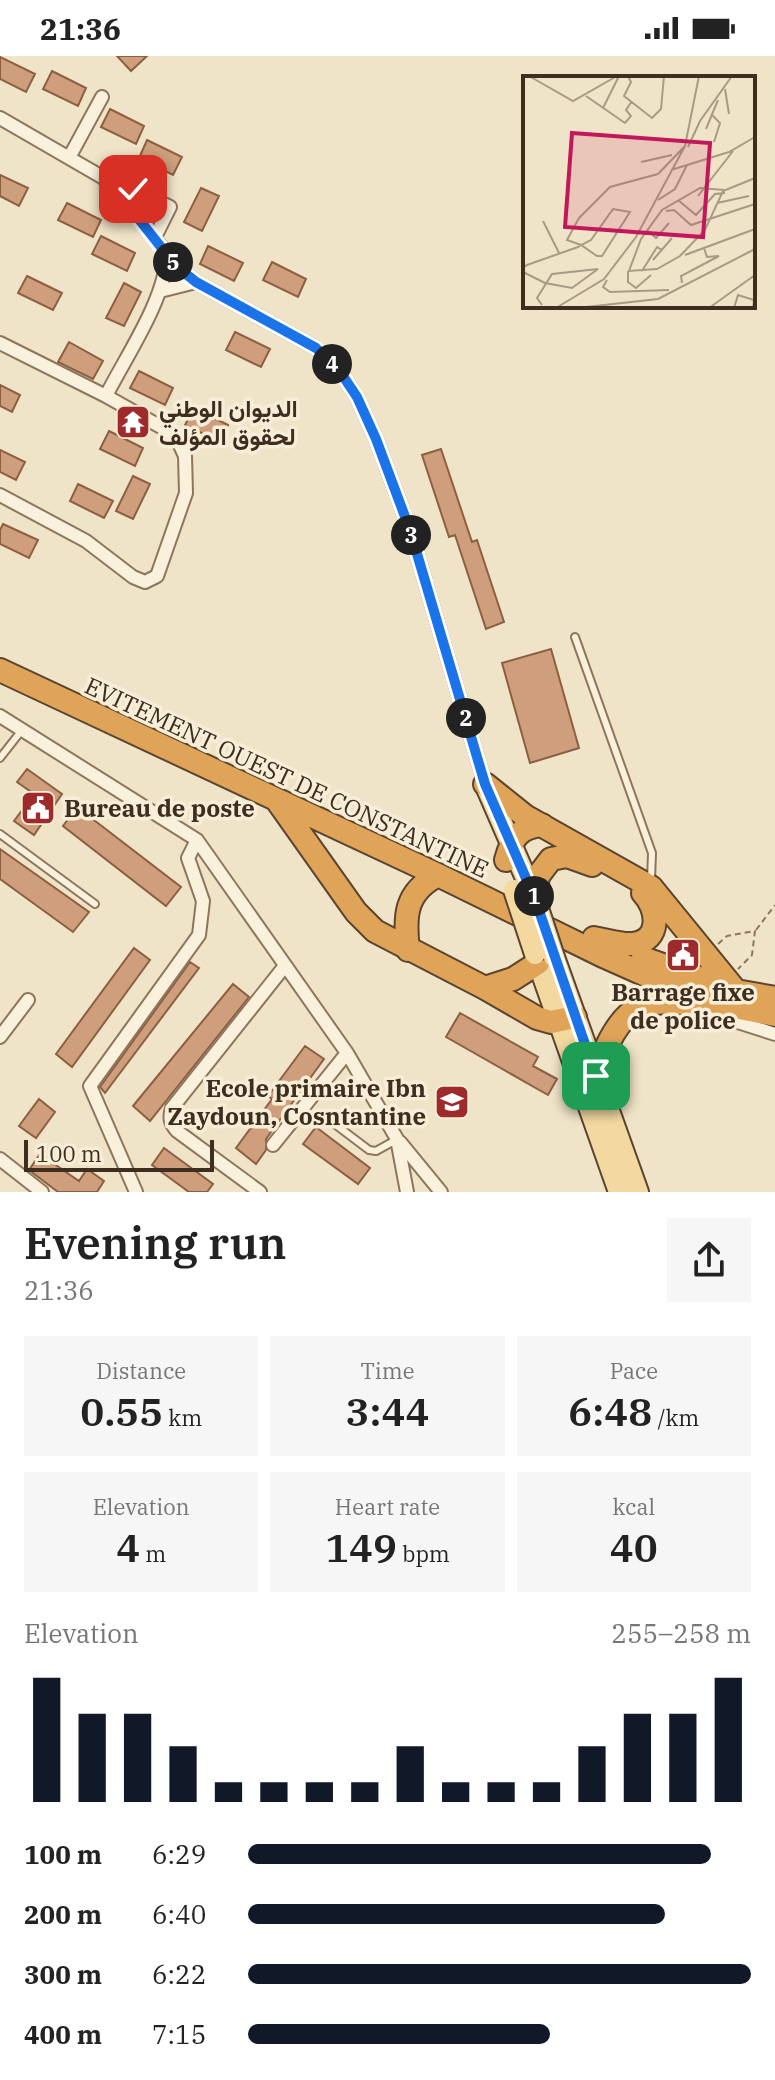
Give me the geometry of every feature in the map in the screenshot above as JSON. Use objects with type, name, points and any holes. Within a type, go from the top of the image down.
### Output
[{"type":"highway","name":"EVITEMENT OUEST DE CONSTANTINE","points":[[0,659],[425,855],[594,938],[727,991],[775,1015]]},
{"type":"highway","name":"EVITEMENT OUEST DE CONSTANTINE","points":[[0,670],[673,987],[775,998]]},
{"type":"highway","points":[[485,784],[511,806],[651,887],[704,951],[727,991],[684,1004],[640,1007],[611,1037],[596,1076]]},
{"type":"highway","points":[[275,798],[356,912],[375,931],[537,1018],[566,1020]]},
{"type":"highway","points":[[508,851],[518,832],[529,826],[542,825]]},
{"type":"highway","points":[[535,899],[538,876],[544,867],[551,859],[567,856],[582,860],[640,890],[652,901],[655,921],[653,931],[647,938],[631,944],[594,938]]},
{"type":"highway","points":[[408,950],[405,927],[413,897],[421,884],[438,875]]},
{"type":"highway","points":[[485,988],[513,979],[543,958]]},
{"type":"main road","points":[[485,784],[508,851],[514,890],[566,1020],[619,1192]]},
{"type":"main road","points":[[508,851],[535,899],[543,958]]},
{"type":"main road","points":[[566,1020],[596,1076],[638,1192]]},
{"type":"street","points":[[70,156],[102,97]]},
{"type":"street","points":[[0,118],[102,177],[176,266],[196,282],[316,348],[339,370],[357,397],[376,439],[410,530],[485,784]]},
{"type":"street","points":[[119,194],[133,189],[170,207],[155,237]]},
{"type":"street","points":[[106,396],[160,291],[167,270],[167,254]]},
{"type":"street","points":[[160,291],[196,282]]},
{"type":"street","points":[[0,343],[168,431],[178,441],[185,456],[186,493],[157,576],[145,582],[133,577],[86,541],[0,495]]},
{"type":"street","points":[[0,716],[197,840],[347,1053],[397,1139],[441,1192]]},
{"type":"street","points":[[136,1192],[90,1086],[199,935],[203,901],[188,858],[197,840]]},
{"type":"street","points":[[260,1192],[177,1131],[170,1123],[169,1116],[172,1108],[284,967]]},
{"type":"street","points":[[0,1037],[28,1000]]},
{"type":"street","points":[[684,1004],[775,1034]]},
{"type":"street","points":[[273,1145],[347,1053]]},
{"type":"street","points":[[397,1139],[407,1192]]},
{"type":"street","points":[[0,1159],[42,1192]]},
{"type":"lane","points":[[575,637],[652,853],[651,887]]},
{"type":"lane","points":[[0,758],[22,730]]},
{"type":"lane","points":[[0,834],[95,904]]},
{"type":"lane","points":[[332,1122],[369,1150],[376,1151],[397,1139]]},
{"type":"path","points":[[727,991],[752,955],[755,931],[775,905]]},
{"type":"path","points":[[704,951],[715,947],[727,936],[755,931]]},
{"type":"building","points":[[117,56],[147,56],[131,71]]},
{"type":"building","points":[[0,57],[35,74],[26,92],[0,79]]},
{"type":"building","points":[[52,71],[86,88],[78,106],[43,89]]},
{"type":"building","points":[[110,109],[144,126],[136,144],[101,127]]},
{"type":"building","points":[[147,140],[182,157],[173,175],[139,158]]},
{"type":"building","points":[[0,175],[28,188],[19,206],[0,196]]},
{"type":"building","points":[[201,188],[219,196],[202,231],[184,222]]},
{"type":"building","points":[[67,203],[101,220],[93,237],[58,220]]},
{"type":"building","points":[[101,236],[135,253],[127,271],[92,254]]},
{"type":"building","points":[[208,246],[243,263],[234,281],[200,264]]},
{"type":"building","points":[[272,262],[306,279],[298,297],[263,280]]},
{"type":"building","points":[[27,276],[62,293],[53,310],[18,293]]},
{"type":"building","points":[[124,283],[141,292],[124,326],[106,318]]},
{"type":"building","points":[[235,332],[270,349],[261,367],[226,350]]},
{"type":"building","points":[[69,342],[103,361],[93,379],[58,362]]},
{"type":"building","points":[[139,371],[173,388],[165,405],[130,388]]},
{"type":"building","points":[[0,385],[20,395],[12,412],[0,406]]},
{"type":"building","points":[[194,408],[228,425],[220,442],[185,425]]},
{"type":"building","points":[[109,431],[143,448],[135,466],[100,449]]},
{"type":"building","points":[[441,449],[472,542],[477,540],[504,622],[486,629],[455,535],[449,537],[422,455]]},
{"type":"building","points":[[0,450],[25,462],[16,480],[0,472]]},
{"type":"building","points":[[133,476],[150,484],[133,519],[116,511]]},
{"type":"building","points":[[78,484],[113,501],[104,518],[70,501]]},
{"type":"building","points":[[3,524],[38,540],[29,558],[0,544]]},
{"type":"building","points":[[551,649],[579,748],[530,763],[502,663]]},
{"type":"building","name":"Bureau de poste","points":[[27,769],[62,794],[34,835],[14,821],[34,794],[17,782]]},
{"type":"building","points":[[77,807],[181,887],[166,906],[63,826]]},
{"type":"building","points":[[0,849],[89,912],[73,932],[0,879]]},
{"type":"building","points":[[134,948],[150,960],[72,1067],[56,1054]]},
{"type":"building","points":[[190,962],[199,968],[105,1093],[100,1087]]},
{"type":"building","points":[[233,984],[249,997],[150,1121],[133,1106]]},
{"type":"building","points":[[460,1013],[538,1057],[533,1066],[557,1079],[548,1095],[446,1037]]},
{"type":"building","points":[[305,1046],[324,1059],[266,1139],[266,1150],[256,1164],[236,1148],[272,1099],[268,1096]]},
{"type":"building","points":[[39,1099],[55,1112],[36,1138],[19,1126]]},
{"type":"building","points":[[316,1127],[370,1168],[358,1184],[303,1144]]},
{"type":"building","points":[[164,1148],[213,1184],[207,1192],[189,1192],[152,1165]]},
{"type":"building","points":[[40,1154],[79,1181],[87,1169],[104,1181],[97,1192],[58,1192],[29,1170]]},
{"type":"place","name":"الديوان الوطني لحقوق المؤلف","points":[[133,422]]},
{"type":"place","name":"Bureau de poste","points":[[38,808]]},
{"type":"place","name":"Barrage fixe de police","points":[[683,955]]},
{"type":"place","name":"Ecole primaire Ibn Zaydoun, Cosntantine","points":[[452,1102]]},
{"type":"route","points":[[133,189],[119,194],[176,266],[196,282],[316,348],[339,370],[357,397],[410,530],[485,784],[535,899],[596,1076]]}]
